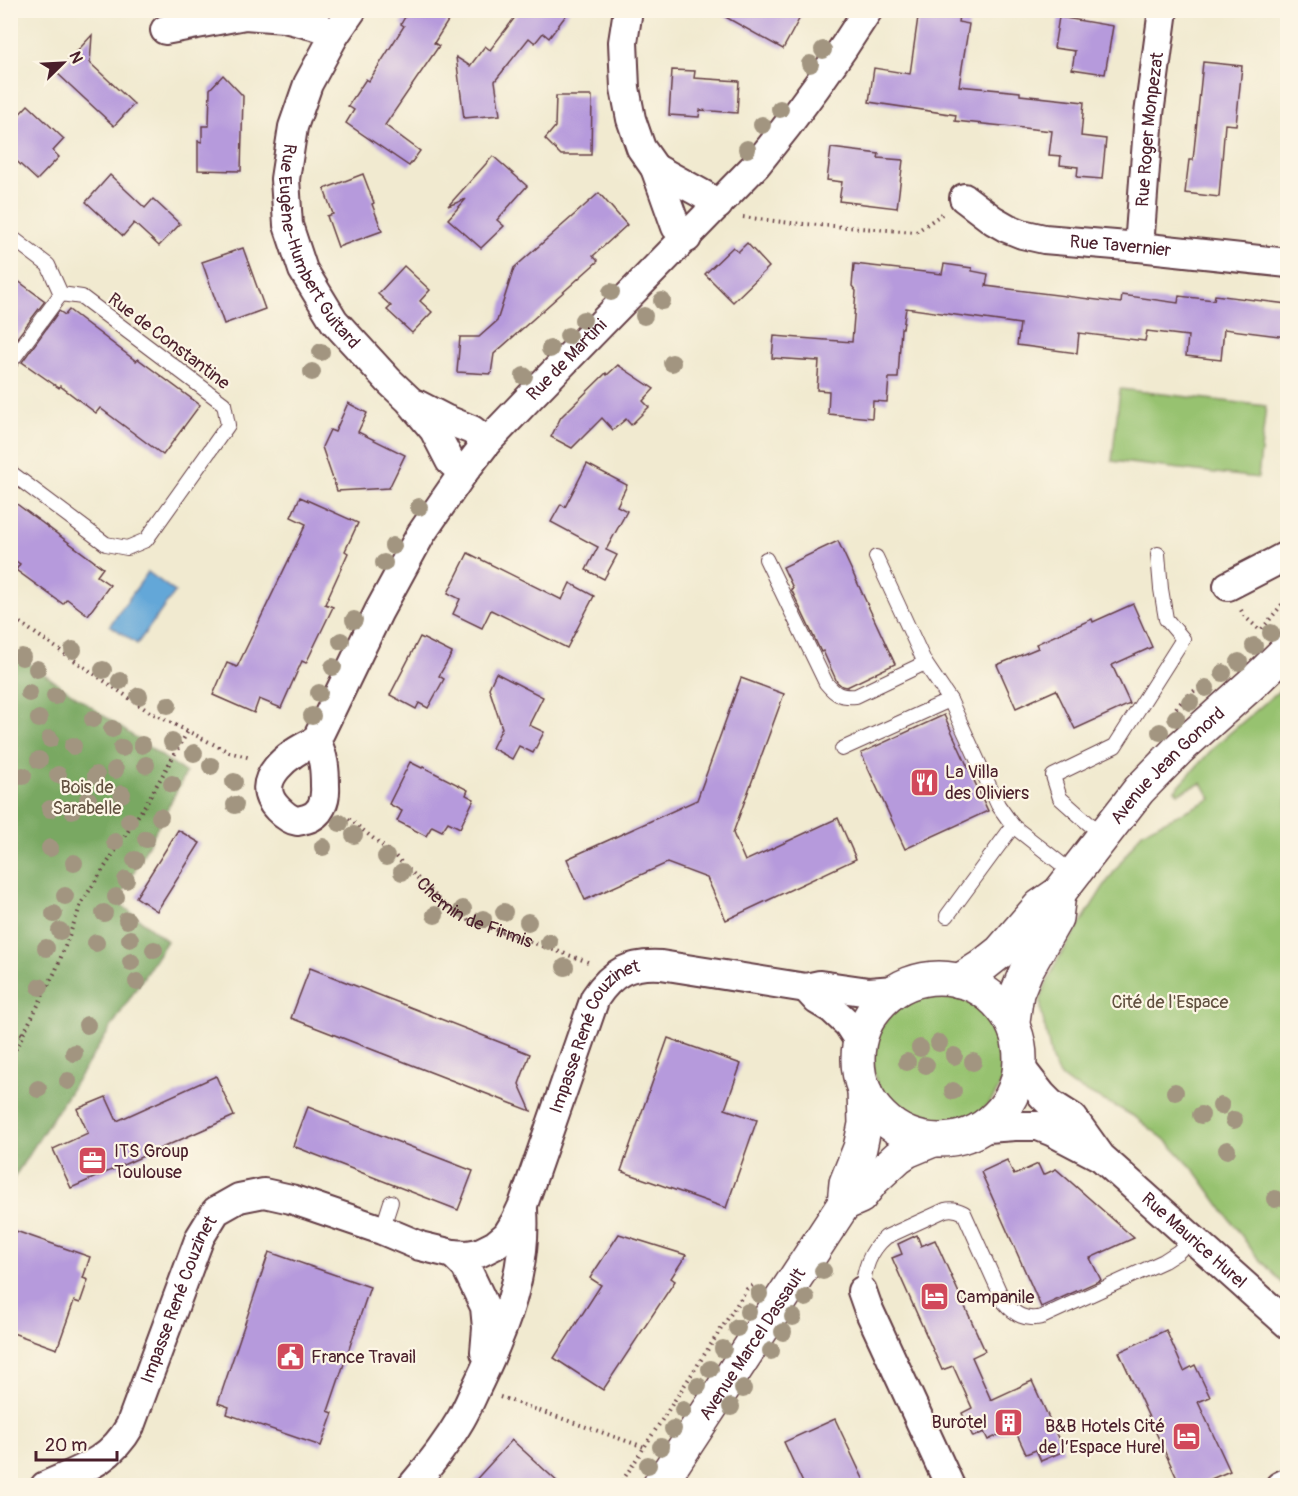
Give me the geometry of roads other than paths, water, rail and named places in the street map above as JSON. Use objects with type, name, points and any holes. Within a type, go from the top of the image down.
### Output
[{"type":"street","name":"Rue Eugène-Humbert Guitard","points":[[352,10],[334,36],[308,84],[293,127],[285,178],[288,225],[303,270],[333,321],[388,381],[409,400],[434,430],[450,461],[463,473]]},
{"type":"street","points":[[628,10],[623,42],[625,88],[631,119],[641,148],[655,168],[676,227],[687,238]]},
{"type":"street","name":"Rue de Martini","points":[[315,741],[379,611],[421,534],[463,473],[488,442],[757,164],[847,44],[868,10]]},
{"type":"street","name":"Rue Roger Monpezat","points":[[1139,247],[1149,114],[1163,10]]},
{"type":"street","points":[[165,30],[245,15],[284,18],[320,27],[334,36]]},
{"type":"street","points":[[655,168],[718,205]]},
{"type":"street","name":"Rue Tavernier","points":[[964,198],[1007,228],[1044,239],[1287,263]]},
{"type":"street","name":"Rue Eugène-Humbert Guitard","points":[[409,400],[472,430],[488,442]]},
{"type":"street","points":[[1228,586],[1287,555]]},
{"type":"street","name":"Avenue Jean Gonord","points":[[959,981],[1000,952],[1040,906],[1067,884],[1139,790],[1180,748],[1287,649]]},
{"type":"street","name":"Avenue Jean Gonord","points":[[1013,1021],[1017,993],[1026,971],[1056,918],[1067,884]]},
{"type":"street","name":"Impasse René Couzinet","points":[[45,1485],[96,1461],[112,1450],[124,1436],[130,1426],[200,1237],[216,1211],[239,1198],[264,1193],[291,1199],[382,1230],[420,1246],[453,1254],[479,1253],[495,1245],[507,1235],[523,1205],[592,1006],[602,987],[620,972],[637,965],[661,965],[806,988],[820,985],[869,992],[894,990]]},
{"type":"street","points":[[939,978],[959,981],[975,987],[996,1000],[1013,1021],[1020,1045],[1022,1068],[1004,1109],[987,1128],[968,1135],[931,1141],[902,1133],[878,1113],[861,1081],[858,1060],[859,1041],[873,1011],[894,990],[904,984],[939,978]]},
{"type":"street","points":[[806,988],[817,1000],[832,1009],[848,1024],[859,1041]]},
{"type":"street","name":"Rue Maurice Hurel","points":[[1022,1068],[1051,1104],[1073,1118],[1101,1157],[1287,1324]]},
{"type":"street","name":"Avenue Marcel Dassault","points":[[659,1485],[844,1204],[846,1183],[860,1148],[865,1124],[864,1089]]},
{"type":"street","name":"Rue Maurice Hurel","points":[[987,1128],[1038,1126],[1101,1157]]},
{"type":"street","name":"Avenue Marcel Dassault","points":[[844,1204],[860,1197],[873,1180],[898,1157],[931,1141]]},
{"type":"street","name":"Impasse René Couzinet","points":[[412,1485],[429,1466],[462,1418],[493,1354],[513,1296],[522,1258],[523,1205]]},
{"type":"street","name":"Impasse René Couzinet","points":[[453,1254],[466,1267],[485,1307],[487,1328],[485,1351],[475,1389]]},
{"type":"street","points":[[862,1291],[950,1485]]},
{"type":"street","points":[[1280,1485],[1287,1482]]},
{"type":"lane","points":[[10,236],[48,265],[61,294],[10,363]]},
{"type":"lane","name":"Rue de Constantine","points":[[10,472],[106,544],[127,548],[146,540],[228,425],[224,404],[82,297],[61,294]]},
{"type":"lane","points":[[1105,834],[1088,823],[1060,798],[1053,776],[1115,746],[1184,639],[1166,619],[1158,554]]},
{"type":"lane","points":[[876,557],[926,663],[950,700],[998,806],[1012,826],[1067,884]]},
{"type":"lane","points":[[765,559],[826,683],[834,693],[845,697],[856,696],[926,663]]},
{"type":"lane","points":[[842,749],[950,700]]},
{"type":"lane","points":[[947,916],[1012,826]]},
{"type":"lane","points":[[382,1230],[391,1202]]},
{"type":"lane","points":[[862,1291],[867,1265],[879,1242],[936,1213],[952,1208],[964,1213],[1004,1302],[1010,1310],[1025,1318],[1042,1317],[1164,1261],[1179,1252],[1191,1239]]},
{"type":"water","points":[[148,572],[175,592],[137,644],[110,625]]},
{"type":"place","name":"La Villa des Oliviers","points":[[924,782]]},
{"type":"place","name":"ITS Group Toulouse","points":[[93,1161]]},
{"type":"place","name":"Campanile","points":[[935,1297]]},
{"type":"place","name":"France Travail","points":[[290,1357]]},
{"type":"place","name":"Burotel","points":[[1008,1422]]},
{"type":"place","name":"B&B Hotels Cité de l’Espace Hurel","points":[[1186,1436]]},
{"type":"park label","name":"Bois de Sarabelle","points":[[87,797]]},
{"type":"park label","name":"Cité de l'Espace","points":[[1170,1002]]}]
